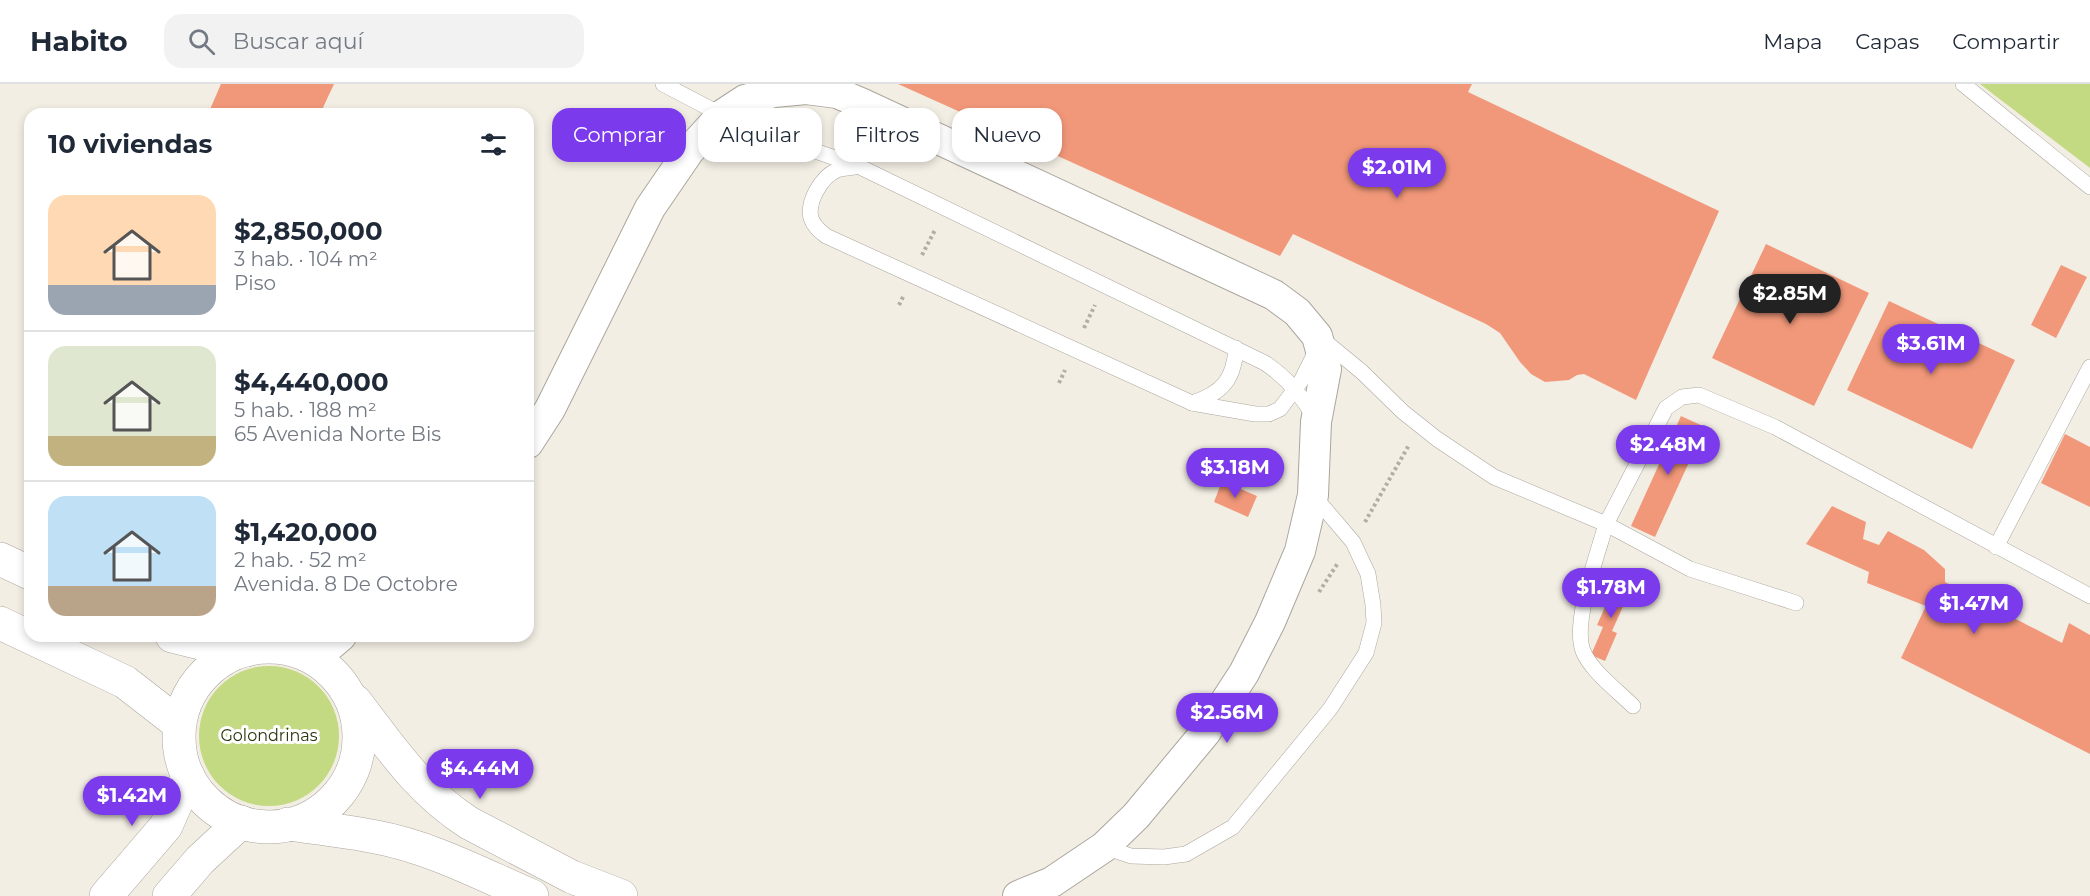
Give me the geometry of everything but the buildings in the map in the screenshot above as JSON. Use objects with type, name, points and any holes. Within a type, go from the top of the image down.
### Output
[{"type":"main road","points":[[0,559],[24,570]]},
{"type":"main road","points":[[0,622],[24,634]]},
{"type":"main road","points":[[42,642],[125,682],[179,724]]},
{"type":"main road","points":[[196,642],[246,650],[276,646],[315,658],[330,670],[415,779],[445,807],[480,829],[608,894]]},
{"type":"main road","points":[[246,650],[218,662],[199,679],[186,700],[179,724],[180,751],[188,776],[201,796],[219,812],[241,822],[265,826],[288,824],[310,817],[333,801],[350,778],[359,752],[359,722],[349,693]]},
{"type":"main road","points":[[106,896],[166,826],[188,776]]},
{"type":"main road","points":[[170,896],[200,860],[241,822]]},
{"type":"main road","points":[[288,824],[377,837],[403,844],[532,896]]},
{"type":"street","points":[[733,108],[745,100],[774,92],[806,89],[837,93],[1274,295],[1297,312],[1317,336],[1326,369],[1316,422],[1314,495],[1300,551],[1270,622],[1244,673],[1205,733],[1136,816],[1104,847],[1052,882],[1018,896]]},
{"type":"street","points":[[534,434],[550,409],[650,208],[698,141]]},
{"type":"street","points":[[315,658],[334,642]]},
{"type":"lane","points":[[663,84],[709,108]]},
{"type":"lane","points":[[1963,84],[2090,188]]},
{"type":"lane","points":[[822,154],[858,166],[1236,348],[1274,369],[1310,409],[1316,422]]},
{"type":"lane","points":[[858,166],[836,171],[826,178],[815,196],[810,216],[814,226],[826,236],[1192,403],[1255,414],[1269,414],[1280,410],[1316,352],[1317,336]]},
{"type":"lane","points":[[1317,336],[1362,372],[1403,412],[1437,440],[1494,477],[1606,524],[1690,569],[1796,603]]},
{"type":"lane","points":[[1192,403],[1207,398],[1219,390],[1229,378],[1236,348]]},
{"type":"lane","points":[[1996,547],[2090,367]]},
{"type":"lane","points":[[1633,706],[1598,672],[1583,651],[1580,620],[1606,524],[1666,408],[1682,397],[1700,395],[1774,427],[2090,596]]},
{"type":"lane","points":[[1104,847],[1131,856],[1186,854],[1233,828],[1330,709],[1366,653],[1374,623],[1368,574],[1353,542],[1314,495]]},
{"type":"green space","points":[[1980,84],[2090,84],[2090,168]]},
{"type":"green space","name":"Golondrinas","points":[[269,666],[296,672],[308,678],[318,687],[327,697],[333,709],[339,736],[333,763],[327,775],[318,785],[308,794],[296,800],[269,806],[242,800],[230,794],[220,785],[211,775],[205,763],[199,736],[205,709],[211,697],[220,687],[230,678],[242,672]]}]
